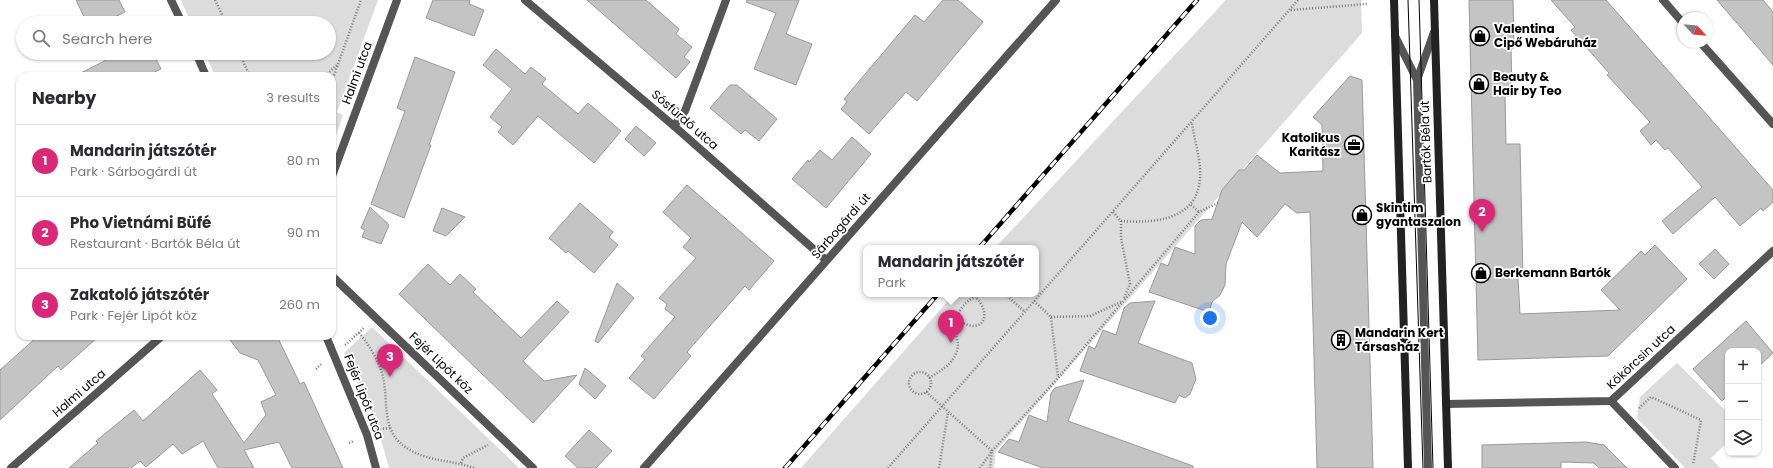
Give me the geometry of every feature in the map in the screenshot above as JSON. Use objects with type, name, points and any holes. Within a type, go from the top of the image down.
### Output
[{"type":"main road","name":"Bartók Béla út","points":[[1394,0],[1408,468]]},
{"type":"main road","name":"Bartók Béla út","points":[[1434,0],[1448,468]]},
{"type":"street","points":[[171,0],[179,16]]},
{"type":"street","name":"Halmi utca","points":[[336,165],[397,0]]},
{"type":"street","name":"Sósfürdő utca","points":[[525,0],[674,126],[826,260]]},
{"type":"street","points":[[674,126],[685,111],[726,0]]},
{"type":"street","name":"Sárbogárdi út","points":[[644,468],[1056,0]]},
{"type":"street","points":[[1663,0],[1677,16]]},
{"type":"street","name":"Bartók Béla út","points":[[1428,468],[1417,80],[1435,31]]},
{"type":"street","name":"Bartók Béla út","points":[[1394,35],[1417,80]]},
{"type":"street","points":[[1705,48],[1773,124]]},
{"type":"street","points":[[199,60],[204,72]]},
{"type":"street","name":"Kökörcsin utca","points":[[1446,404],[1611,401],[1773,251]]},
{"type":"street","name":"Fejér Lipót köz","points":[[336,280],[533,468]]},
{"type":"street","name":"Halmi utca","points":[[11,468],[157,340]]},
{"type":"street","name":"Fejér Lipót utca","points":[[328,340],[367,435],[376,468]]},
{"type":"street","points":[[1611,401],[1675,468]]},
{"type":"path","points":[[215,0],[223,16]]},
{"type":"path","points":[[335,72],[362,0]]},
{"type":"path","points":[[1039,295],[1192,123],[1291,10],[1298,0]]},
{"type":"path","points":[[1291,10],[1367,4]]},
{"type":"path","points":[[243,60],[248,72]]},
{"type":"path","points":[[329,72],[338,64]]},
{"type":"path","points":[[1121,221],[1137,222],[1164,220],[1191,205],[1197,194],[1200,169],[1192,123]]},
{"type":"path","points":[[980,468],[992,451],[1058,378],[1199,212],[1218,203]]},
{"type":"path","points":[[1191,205],[1199,212]]},
{"type":"path","points":[[1051,317],[1090,316],[1122,301],[1130,284],[1121,238],[1121,221],[1113,212]]},
{"type":"path","points":[[929,378],[946,367],[953,360],[957,352],[958,343],[956,319],[960,309],[966,302],[974,297]]},
{"type":"path","points":[[956,319],[972,326],[979,325],[983,320],[985,313],[983,306],[976,297]]},
{"type":"path","points":[[1008,297],[1025,312]]},
{"type":"path","points":[[888,468],[1038,297]]},
{"type":"path","points":[[1034,301],[1051,317],[1058,378]]},
{"type":"path","points":[[334,355],[376,317]]},
{"type":"path","points":[[359,333],[382,370],[390,428],[396,440],[408,450],[426,458],[437,461],[461,463],[474,468]]},
{"type":"path","points":[[915,373],[926,374],[929,378],[931,383],[930,388],[926,392],[922,395],[911,392],[908,381],[910,376],[915,373]]},
{"type":"path","points":[[926,392],[992,451]]},
{"type":"path","points":[[1639,408],[1651,397],[1700,420],[1693,465]]},
{"type":"path","points":[[939,468],[948,411]]},
{"type":"path","points":[[461,463],[463,458],[492,443],[499,436]]},
{"type":"path","points":[[990,468],[992,451]]},
{"type":"shaded area","points":[[181,0],[378,0],[337,112],[343,115],[336,135],[336,72],[213,72],[208,60],[336,60],[336,16],[188,16]]},
{"type":"shaded area","points":[[1226,0],[1361,0],[1362,33],[996,451],[994,468],[801,468],[951,297],[1039,297],[1039,245],[998,245]]},
{"type":"shaded area","points":[[372,327],[519,468],[389,468],[378,429],[344,353]]},
{"type":"shaded area","points":[[1677,363],[1725,410],[1725,445],[1711,458],[1720,468],[1685,468],[1637,418],[1640,397]]},
{"type":"building","points":[[76,0],[119,0],[125,12],[117,16],[84,16]]},
{"type":"building","points":[[433,0],[470,0],[469,4],[484,10],[474,36],[426,18]]},
{"type":"building","points":[[587,0],[646,0],[679,29],[676,34],[692,47],[684,57],[690,62],[676,78]]},
{"type":"building","points":[[747,0],[799,0],[786,34],[812,44],[796,85],[754,69],[776,13],[746,2]]},
{"type":"building","points":[[943,0],[958,0],[983,22],[917,101],[906,92],[869,134],[841,109],[847,102],[844,99],[915,15],[924,22]]},
{"type":"building","points":[[1469,0],[1513,0],[1514,48],[1511,49],[1512,96],[1505,96],[1506,144],[1520,144],[1523,278],[1518,278],[1520,314],[1620,310],[1601,290],[1641,251],[1645,255],[1655,245],[1687,279],[1608,356],[1478,360]]},
{"type":"building","points":[[1551,0],[1606,0],[1773,190],[1773,202],[1763,211],[1761,208],[1740,226],[1715,197],[1673,234],[1662,221],[1702,187],[1668,148],[1665,150],[1656,140],[1651,145],[1640,131],[1650,122],[1607,75],[1609,73],[1571,30],[1575,27]]},
{"type":"building","points":[[1717,0],[1763,0],[1773,12],[1773,65]]},
{"type":"building","points":[[496,49],[525,74],[531,67],[546,79],[542,84],[578,114],[588,103],[621,131],[594,163],[538,116],[513,145],[498,132],[502,127],[490,117],[512,89],[483,65]]},
{"type":"building","points":[[415,57],[455,72],[429,145],[431,145],[404,218],[371,204],[405,111],[397,108]]},
{"type":"building","points":[[106,60],[156,60],[161,69],[155,72],[83,72]]},
{"type":"building","points":[[1350,76],[1362,80],[1373,468],[1317,468],[1310,212],[1297,213],[1285,204],[1257,237],[1242,222],[1226,264],[1225,285],[1220,295],[1212,302],[1209,312],[1149,292],[1161,263],[1168,266],[1175,247],[1195,254],[1195,226],[1201,220],[1212,219],[1222,190],[1239,170],[1244,170],[1257,155],[1280,173],[1323,171],[1322,125],[1313,117]]},
{"type":"building","points":[[730,85],[737,85],[777,119],[759,141],[745,130],[741,134],[710,108]]},
{"type":"building","points":[[636,126],[656,143],[644,156],[625,139]]},
{"type":"building","points":[[852,137],[871,154],[826,208],[792,179],[808,160],[809,162],[820,150],[832,160]]},
{"type":"building","points":[[687,185],[774,261],[749,290],[745,286],[687,352],[691,356],[654,399],[629,378],[645,359],[641,356],[675,317],[665,309],[667,304],[659,298],[696,258],[683,247],[691,238],[663,212]]},
{"type":"building","points":[[580,203],[613,232],[609,237],[618,245],[594,273],[568,251],[566,253],[549,238]]},
{"type":"building","points":[[370,207],[389,225],[381,244],[362,237],[365,230],[361,228]]},
{"type":"building","points":[[442,208],[465,217],[446,236],[433,231]]},
{"type":"building","points":[[1715,249],[1729,264],[1714,279],[1699,264]]},
{"type":"building","points":[[428,264],[450,285],[460,274],[476,289],[473,292],[521,338],[557,301],[569,312],[523,361],[544,381],[577,375],[533,423],[399,294]]},
{"type":"building","points":[[617,283],[634,298],[598,343],[595,341]]},
{"type":"building","points":[[1155,301],[1138,343],[1192,363],[1196,379],[1190,394],[1185,398],[1179,395],[1175,403],[1080,371],[1089,346],[1095,349],[1103,330],[1116,335],[1124,308],[1130,303]]},
{"type":"building","points":[[1746,321],[1773,353],[1761,364],[1761,348],[1725,348],[1725,398],[1722,401],[1693,369]]},
{"type":"building","points":[[34,340],[95,340],[61,370],[58,366],[0,420],[0,370]]},
{"type":"building","points":[[230,340],[279,340],[300,384],[304,382],[343,468],[292,468],[279,442],[244,450],[254,468],[218,468],[203,441],[182,454],[173,444],[146,467],[140,461],[131,468],[69,468],[98,443],[96,441],[134,410],[143,421],[200,370],[217,390],[212,394],[244,443],[266,415],[261,402],[276,395],[258,360],[240,353]]},
{"type":"building","points":[[585,368],[606,386],[595,399],[579,384]]},
{"type":"building","points":[[1084,380],[1068,421],[1193,466],[1193,468],[1043,468],[998,452],[1009,439],[1019,442],[1029,415],[1047,422],[1051,393],[1055,388]]},
{"type":"building","points":[[589,430],[612,451],[596,468],[578,468],[565,456]]},
{"type":"building","points":[[1586,442],[1604,445],[1627,468],[1599,468],[1594,463],[1561,462],[1561,468],[1482,468],[1482,445]]},
{"type":"tram line","points":[[1408,0],[1423,468]]},
{"type":"tram line","points":[[1419,0],[1433,468]]},
{"type":"railway","points":[[982,245],[1197,0]]},
{"type":"railway","points":[[785,468],[935,297]]},
{"type":"place","name":"Valentina Cipő Webáruház","points":[[1480,36]]},
{"type":"place","name":"Beauty & Hair by Teo","points":[[1479,84]]},
{"type":"place","name":"Katolikus Karitász","points":[[1354,145]]},
{"type":"place","name":"Skintim gyantaszalon","points":[[1362,215]]},
{"type":"place","name":"Pho Vietnámi Büfé","points":[[1482,232]]},
{"type":"place","name":"Berkemann Bartók","points":[[1481,273]]},
{"type":"place","name":"Mandarin Kert Társasház","points":[[1341,340]]},
{"type":"place","name":"Mandarin játszótér","points":[[951,343]]},
{"type":"place","name":"Zakatoló játszótér","points":[[390,377]]}]
